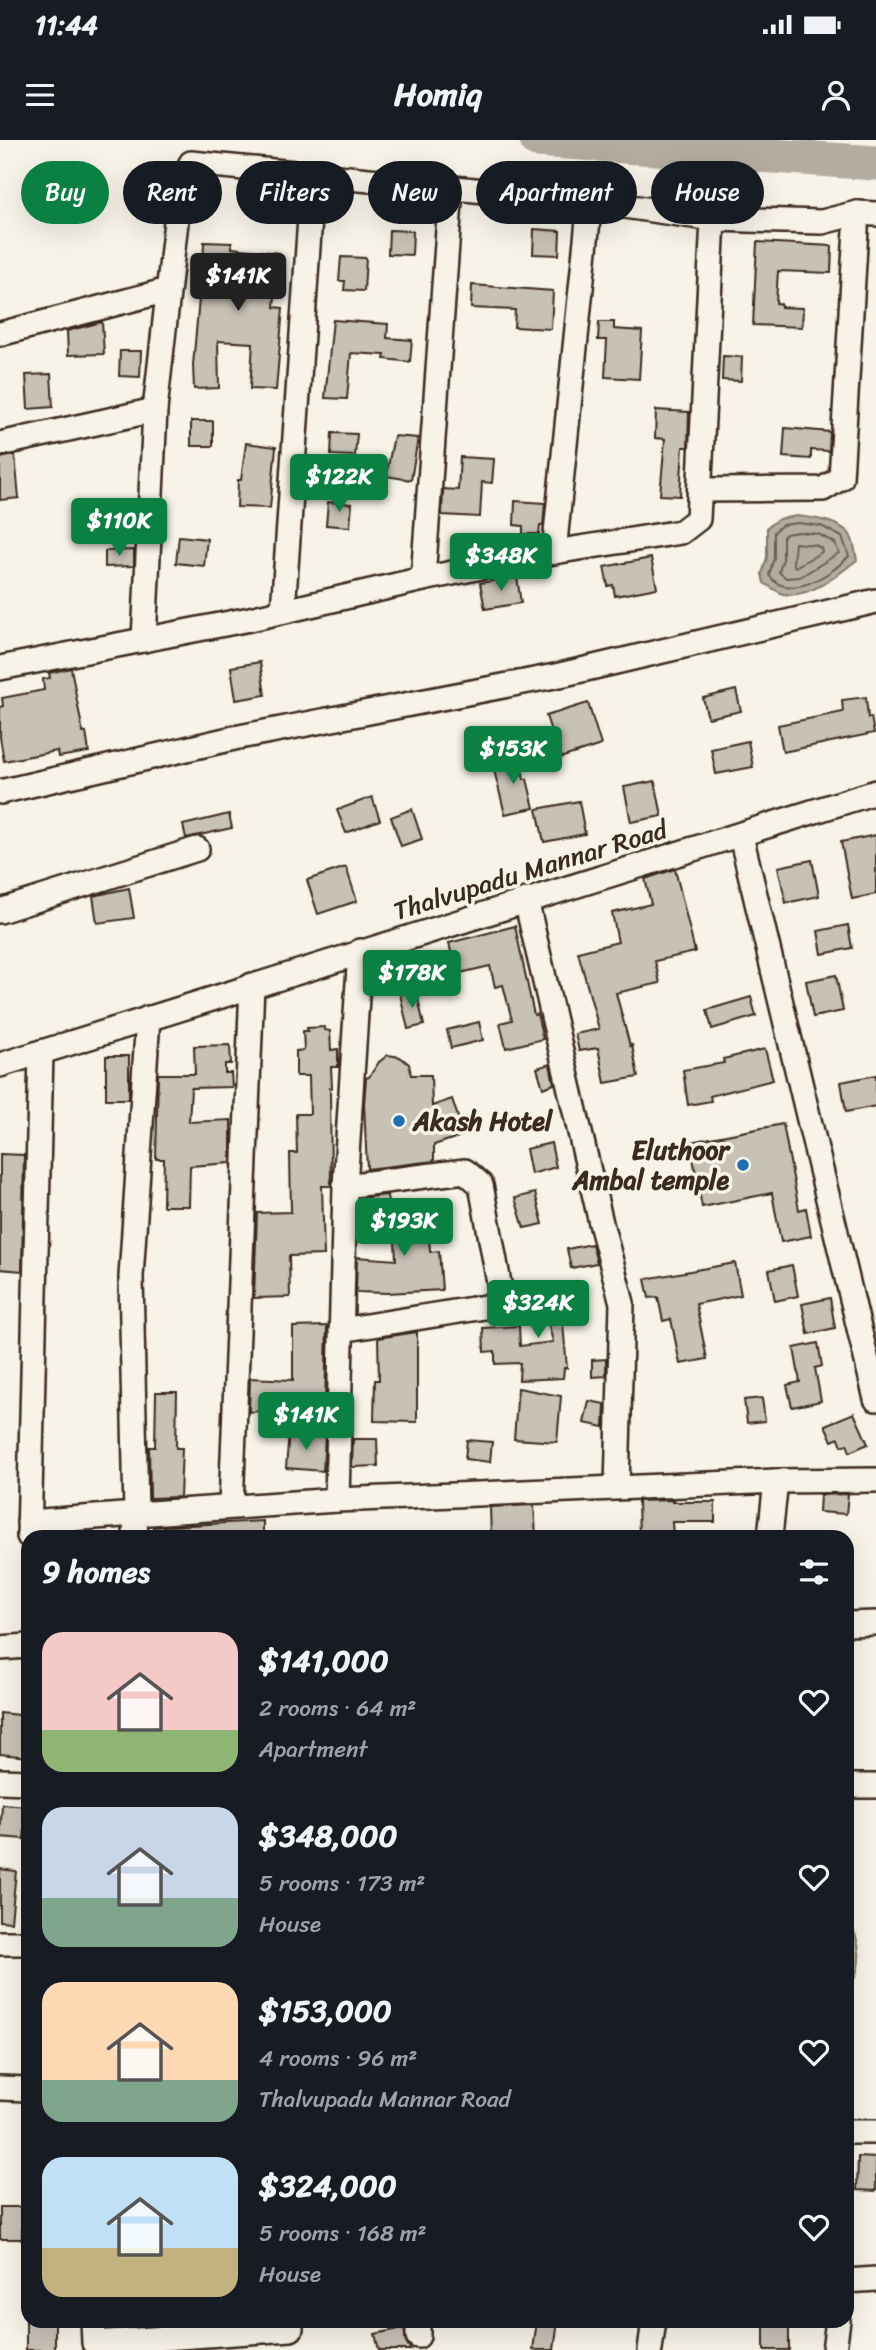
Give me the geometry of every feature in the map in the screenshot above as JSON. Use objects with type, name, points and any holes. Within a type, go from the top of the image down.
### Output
[{"type":"street","points":[[144,640],[155,410],[180,186],[191,163],[236,167]]},
{"type":"street","points":[[700,490],[823,489],[841,478],[867,214],[822,222],[764,220]]},
{"type":"street","points":[[283,611],[310,224]]},
{"type":"street","points":[[423,579],[448,224]]},
{"type":"street","points":[[554,552],[588,224]]},
{"type":"street","points":[[0,668],[283,611],[554,552],[681,533],[698,519],[713,224]]},
{"type":"street","points":[[0,334],[168,290]]},
{"type":"street","points":[[0,444],[155,410]]},
{"type":"street","points":[[0,792],[234,738],[559,676],[876,601]]},
{"type":"street","name":"Thalvupadu Mannar Road","points":[[0,1065],[876,792]]},
{"type":"street","points":[[741,836],[876,1399]]},
{"type":"street","points":[[0,911],[197,849]]},
{"type":"street","points":[[526,900],[622,1303],[617,1487]]},
{"type":"street","points":[[337,1500],[345,1186],[360,951]]},
{"type":"street","points":[[231,1506],[252,985]]},
{"type":"street","points":[[136,1525],[131,1277],[148,1018]]},
{"type":"street","points":[[41,1052],[29,1529],[136,1525],[231,1506],[617,1487],[876,1480]]},
{"type":"street","points":[[341,1330],[491,1306],[501,1294],[481,1185],[465,1171],[345,1186]]},
{"type":"street","points":[[771,1530],[776,1482]]},
{"type":"street","points":[[854,1624],[876,1623]]},
{"type":"street","points":[[0,1648],[21,1646]]},
{"type":"street","points":[[0,1782],[21,1782]]},
{"type":"street","points":[[854,1786],[876,1786]]},
{"type":"street","points":[[0,1943],[21,1943]]},
{"type":"street","points":[[0,2088],[21,2089]]},
{"type":"street","points":[[854,2132],[876,2132]]},
{"type":"street","points":[[854,2281],[876,2279]]},
{"type":"street","points":[[93,2328],[94,2343],[291,2328]]},
{"type":"street","points":[[650,2350],[653,2328]]},
{"type":"street","points":[[834,2350],[837,2328]]},
{"type":"water","points":[[797,516],[824,520],[843,528],[852,538],[857,560],[832,579],[813,589],[793,595],[783,594],[764,583],[762,574],[767,557],[767,527],[779,519]]},
{"type":"water","points":[[854,1932],[859,1946],[854,1980]]},
{"type":"building","points":[[534,229],[560,231],[559,255],[533,254]]},
{"type":"building","points":[[389,230],[413,231],[412,255],[388,254]]},
{"type":"building","points":[[204,242],[232,243],[232,248],[279,253],[274,307],[283,308],[276,390],[250,389],[253,343],[218,341],[219,388],[194,389],[193,365],[199,299],[202,299]]},
{"type":"building","points":[[757,242],[832,246],[831,273],[778,271],[776,303],[781,304],[781,307],[803,308],[802,327],[753,325]]},
{"type":"building","points":[[341,257],[366,258],[364,291],[344,290],[345,281],[339,281]]},
{"type":"building","points":[[472,285],[553,291],[551,329],[514,327],[515,310],[471,308]]},
{"type":"building","points":[[333,320],[388,324],[387,338],[412,340],[410,362],[384,359],[385,355],[351,353],[347,399],[325,398]]},
{"type":"building","points":[[102,322],[104,354],[68,355],[67,331]]},
{"type":"building","points":[[599,322],[614,322],[614,329],[642,331],[639,379],[605,377],[607,340],[598,340]]},
{"type":"building","points":[[120,351],[141,351],[140,377],[119,376]]},
{"type":"building","points":[[723,356],[742,357],[741,381],[722,380]]},
{"type":"building","points":[[51,374],[53,407],[28,409],[26,375]]},
{"type":"building","points":[[656,410],[689,412],[688,447],[683,447],[680,496],[660,495],[665,439],[655,438]]},
{"type":"building","points":[[191,421],[213,421],[213,446],[191,446]]},
{"type":"building","points":[[785,428],[830,432],[829,451],[811,450],[811,459],[783,457]]},
{"type":"building","points":[[332,433],[357,434],[355,456],[331,455]]},
{"type":"building","points":[[394,436],[418,438],[411,480],[386,476]]},
{"type":"building","points":[[246,443],[276,447],[270,508],[237,507],[238,480],[241,480]]},
{"type":"building","points":[[15,455],[19,498],[0,500],[0,458]]},
{"type":"building","points":[[460,457],[494,459],[492,483],[482,482],[480,517],[442,515],[443,489],[458,490]]},
{"type":"building","points":[[515,501],[545,503],[543,526],[540,526],[539,534],[523,534],[523,526],[514,525]]},
{"type":"building","points":[[328,502],[352,504],[350,527],[326,525]]},
{"type":"building","points":[[179,536],[207,539],[204,566],[176,563]]},
{"type":"building","points":[[134,550],[134,566],[105,567],[105,551]]},
{"type":"building","points":[[651,558],[657,588],[615,596],[613,585],[608,586],[604,567]]},
{"type":"building","points":[[517,577],[521,603],[485,609],[480,583]]},
{"type":"building","points":[[260,662],[265,695],[236,700],[231,667]]},
{"type":"building","points":[[71,668],[89,752],[58,757],[57,751],[4,761],[0,737],[2,698],[44,690],[43,679],[50,678],[49,673]]},
{"type":"building","points":[[736,690],[741,711],[708,718],[703,698]]},
{"type":"building","points":[[866,697],[868,718],[871,717],[874,733],[783,752],[778,725],[843,712],[842,700]]},
{"type":"building","points":[[588,703],[601,745],[560,758],[546,716]]},
{"type":"building","points":[[748,741],[753,767],[716,774],[711,749]]},
{"type":"building","points":[[519,756],[534,808],[505,814],[492,762]]},
{"type":"building","points":[[655,781],[662,816],[631,822],[624,787]]},
{"type":"building","points":[[372,797],[380,820],[346,833],[337,810]]},
{"type":"building","points":[[579,801],[585,834],[544,842],[537,809]]},
{"type":"building","points":[[412,809],[422,839],[401,846],[391,817]]},
{"type":"building","points":[[229,814],[232,828],[186,838],[183,825]]},
{"type":"building","points":[[876,835],[876,894],[852,899],[841,842]]},
{"type":"building","points":[[812,860],[819,896],[786,903],[778,867]]},
{"type":"building","points":[[346,867],[357,901],[318,914],[307,880]]},
{"type":"building","points":[[675,869],[695,952],[655,961],[660,983],[616,993],[630,1046],[632,1045],[638,1077],[605,1083],[598,1048],[579,1051],[575,1034],[599,1029],[578,952],[618,942],[612,913],[651,904],[645,879]]},
{"type":"building","points":[[129,888],[134,918],[97,923],[93,896]]},
{"type":"building","points":[[848,925],[852,948],[822,954],[818,931]]},
{"type":"building","points":[[515,926],[534,1015],[537,1014],[543,1039],[506,1048],[500,1023],[512,1020],[503,985],[495,987],[490,966],[456,974],[449,943]]},
{"type":"building","points":[[836,975],[843,1011],[813,1017],[806,981]]},
{"type":"building","points":[[416,990],[424,1025],[408,1029],[400,994]]},
{"type":"building","points":[[751,997],[756,1016],[712,1029],[707,1010]]},
{"type":"building","points":[[479,1022],[483,1040],[451,1048],[447,1030]]},
{"type":"building","points":[[325,1027],[325,1030],[330,1031],[331,1050],[338,1049],[338,1067],[331,1067],[331,1186],[322,1186],[324,1255],[289,1256],[290,1297],[254,1298],[257,1213],[291,1212],[290,1153],[297,1153],[296,1114],[310,1114],[309,1076],[296,1076],[296,1051],[304,1050],[303,1031],[308,1031],[307,1028]]},
{"type":"building","points":[[230,1045],[231,1064],[225,1064],[225,1073],[231,1073],[232,1087],[191,1088],[189,1122],[231,1120],[231,1163],[190,1166],[189,1206],[163,1206],[164,1159],[156,1159],[158,1074],[195,1074],[194,1046]]},
{"type":"building","points":[[765,1049],[773,1080],[710,1096],[711,1101],[688,1105],[683,1070],[724,1063],[723,1059]]},
{"type":"building","name":"Akash Hotel","points":[[388,1055],[400,1057],[409,1064],[411,1075],[431,1075],[432,1106],[452,1099],[464,1135],[434,1145],[434,1161],[367,1169],[364,1104],[366,1078]]},
{"type":"building","points":[[106,1056],[129,1056],[129,1099],[106,1099]]},
{"type":"building","points":[[550,1064],[554,1084],[543,1088],[537,1068]]},
{"type":"building","points":[[876,1075],[876,1106],[846,1112],[841,1082]]},
{"type":"building","name":"Eluthoor Ambal temple","points":[[783,1124],[799,1210],[806,1208],[811,1236],[781,1242],[772,1193],[702,1207],[690,1142]]},
{"type":"building","points":[[551,1143],[556,1167],[531,1174],[526,1149]]},
{"type":"building","points":[[0,1154],[24,1155],[22,1271],[0,1269]]},
{"type":"building","points":[[535,1193],[543,1224],[524,1228],[515,1198]]},
{"type":"building","points":[[387,1195],[389,1211],[358,1216],[359,1198]]},
{"type":"building","points":[[427,1203],[430,1252],[439,1251],[442,1290],[356,1292],[357,1257],[396,1260],[393,1205]]},
{"type":"building","points":[[592,1244],[597,1263],[571,1268],[567,1249]]},
{"type":"building","points":[[735,1263],[741,1295],[696,1304],[707,1359],[680,1364],[671,1319],[663,1321],[658,1297],[649,1298],[645,1279]]},
{"type":"building","points":[[792,1265],[798,1296],[775,1301],[769,1270]]},
{"type":"building","points":[[579,1289],[587,1318],[563,1324],[567,1368],[564,1368],[563,1378],[519,1380],[520,1363],[495,1364],[495,1351],[484,1352],[483,1328],[519,1326],[520,1346],[553,1342],[542,1299]]},
{"type":"building","points":[[830,1298],[835,1328],[808,1334],[802,1304]]},
{"type":"building","points":[[327,1326],[325,1406],[249,1412],[250,1378],[293,1380],[293,1327]]},
{"type":"building","points":[[417,1332],[417,1422],[374,1421],[375,1380],[379,1380],[378,1338]]},
{"type":"building","points":[[818,1343],[822,1366],[815,1368],[821,1401],[792,1407],[787,1385],[800,1382],[794,1348]]},
{"type":"building","points":[[606,1359],[606,1376],[592,1377],[592,1360]]},
{"type":"building","points":[[518,1388],[561,1396],[557,1442],[514,1439]]},
{"type":"building","points":[[156,1392],[177,1392],[176,1448],[182,1448],[180,1497],[150,1498],[149,1447],[155,1447]]},
{"type":"building","points":[[762,1398],[765,1421],[747,1423],[744,1400]]},
{"type":"building","points":[[589,1401],[605,1404],[604,1427],[584,1423]]},
{"type":"building","points":[[854,1413],[868,1444],[850,1452],[847,1444],[842,1446],[839,1438],[832,1441],[825,1425]]},
{"type":"building","points":[[289,1432],[325,1435],[323,1471],[286,1468]]},
{"type":"building","points":[[353,1439],[377,1439],[378,1466],[352,1467]]},
{"type":"building","points":[[467,1440],[492,1442],[490,1462],[465,1459]]},
{"type":"building","points":[[848,1494],[846,1514],[819,1512],[820,1495]]},
{"type":"building","points":[[638,1501],[715,1502],[715,1522],[672,1522],[673,1530],[639,1530]]},
{"type":"building","points":[[534,1505],[536,1530],[491,1530],[490,1507]]},
{"type":"building","points":[[263,1521],[263,1530],[154,1530],[154,1527]]},
{"type":"building","points":[[0,1713],[21,1715],[21,1756],[0,1754]]},
{"type":"building","points":[[2,1804],[21,1806],[21,1839],[0,1837]]},
{"type":"building","points":[[0,1869],[16,1871],[11,1922],[0,1921]]},
{"type":"building","points":[[858,2157],[876,2158],[876,2191],[857,2190]]},
{"type":"building","points":[[0,2207],[21,2207],[21,2239],[0,2239]]},
{"type":"building","points":[[26,2328],[55,2328],[55,2350],[26,2350]]},
{"type":"building","points":[[404,2328],[406,2342],[411,2350],[379,2350],[375,2334]]},
{"type":"building","points":[[536,2328],[557,2328],[554,2350],[533,2350]]},
{"type":"building","points":[[764,2328],[789,2328],[789,2350],[764,2350]]},
{"type":"waterway","points":[[537,140],[876,163]]},
{"type":"place","name":"Akash Hotel","points":[[399,1121]]},
{"type":"place","name":"Eluthoor Ambal temple","points":[[743,1165]]}]
